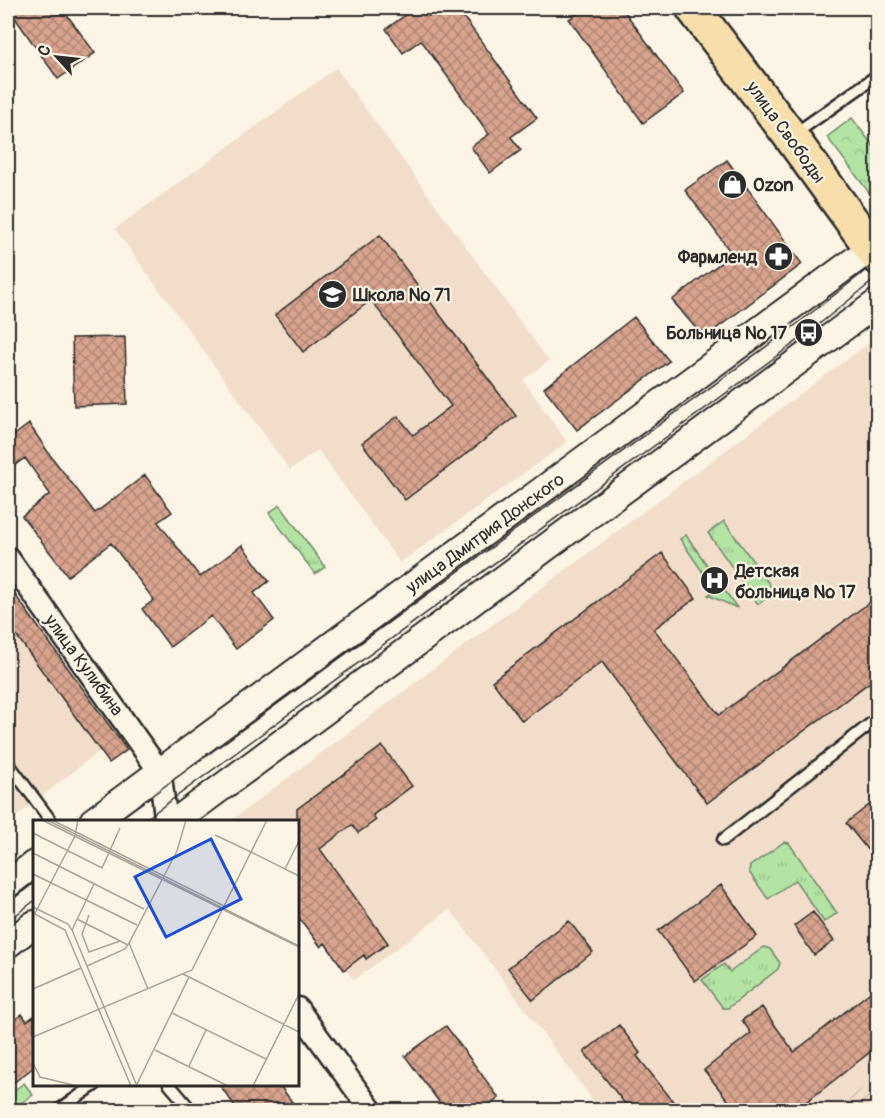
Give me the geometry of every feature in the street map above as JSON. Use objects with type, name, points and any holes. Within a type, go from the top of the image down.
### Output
[{"type":"main road","name":"улица Свободы","points":[[693,8],[875,252]]},
{"type":"street","name":"улица Дмитрия Донского","points":[[94,820],[875,252]]},
{"type":"street","points":[[177,820],[878,302]]},
{"type":"street","name":"улица Кулибина","points":[[8,558],[160,772]]},
{"type":"street","points":[[160,772],[166,820]]},
{"type":"street","points":[[8,884],[33,865]]},
{"type":"street","points":[[8,944],[33,925]]},
{"type":"street","points":[[298,1009],[371,1110]]},
{"type":"lane","points":[[791,137],[878,75]]},
{"type":"lane","points":[[723,840],[878,718]]},
{"type":"lane","points":[[8,763],[50,820]]},
{"type":"lane","points":[[59,1110],[93,1085]]},
{"type":"lane","points":[[171,1085],[191,1110]]},
{"type":"shaded area","name":"Школа № 71","points":[[336,68],[549,361],[523,380],[567,442],[400,563],[318,450],[290,470],[115,229]]},
{"type":"shaded area","name":"Детская больница № 17","points":[[874,339],[877,344],[877,1078],[831,1110],[600,1110],[450,909],[354,980],[298,905],[298,820],[233,819]]},
{"type":"shaded area","points":[[8,622],[102,749],[8,823]]},
{"type":"shaded area","points":[[877,1078],[877,1110],[831,1110]]},
{"type":"green space","points":[[852,118],[877,151],[877,195],[873,198],[827,137]]},
{"type":"green space","points":[[280,505],[325,567],[315,574],[269,513]]},
{"type":"green space","points":[[724,521],[775,592],[758,604],[708,533]]},
{"type":"green space","points":[[686,535],[737,608],[708,595],[715,590],[680,539]]},
{"type":"green space","points":[[784,842],[789,843],[837,913],[824,922],[795,880],[768,899],[749,872],[750,866]]},
{"type":"green space","points":[[764,947],[770,949],[780,963],[778,969],[728,1008],[723,1008],[702,980],[724,964],[730,972]]},
{"type":"green space","points":[[24,1083],[33,1095],[8,1110],[8,1095]]},
{"type":"building","points":[[8,8],[62,8],[95,53],[58,79]]},
{"type":"building","points":[[415,8],[422,8],[429,16],[440,8],[457,8],[537,118],[511,137],[521,150],[490,173],[471,147],[489,134],[421,40],[403,53],[386,29]]},
{"type":"building","points":[[587,8],[622,8],[684,93],[643,123],[569,19]]},
{"type":"building","points":[[727,160],[802,264],[704,338],[672,300],[732,254],[685,190]]},
{"type":"building","points":[[380,235],[516,416],[405,500],[362,443],[398,416],[413,435],[451,406],[371,300],[303,352],[275,315]]},
{"type":"building","points":[[634,317],[669,361],[577,430],[544,388]]},
{"type":"building","points":[[125,337],[127,404],[74,406],[72,338]]},
{"type":"building","points":[[29,424],[95,513],[145,475],[172,512],[158,522],[200,577],[242,545],[269,581],[254,593],[274,620],[236,649],[211,616],[170,647],[142,609],[154,600],[111,543],[68,576],[22,516],[50,494],[25,458],[8,470],[8,440]]},
{"type":"building","points":[[662,553],[696,598],[654,629],[719,715],[878,596],[878,676],[707,803],[602,662],[522,721],[492,681]]},
{"type":"building","points":[[8,585],[127,750],[109,763],[8,624]]},
{"type":"building","points":[[382,746],[412,786],[373,815],[376,820],[358,833],[352,825],[320,849],[388,943],[366,959],[364,955],[344,970],[325,943],[321,947],[298,916],[297,809]]},
{"type":"building","points":[[878,798],[878,863],[846,823]]},
{"type":"building","points":[[721,885],[757,936],[695,981],[658,931]]},
{"type":"building","points":[[813,912],[834,941],[814,955],[794,926]]},
{"type":"building","points":[[569,921],[593,952],[533,1000],[508,968]]},
{"type":"building","points":[[878,986],[878,1046],[796,1110],[736,1110],[704,1070],[751,1033],[742,1020],[762,1007],[794,1052]]},
{"type":"building","points":[[22,1014],[27,1021],[33,1017],[33,1068],[8,1087],[8,1025]]},
{"type":"building","points":[[619,1025],[640,1053],[637,1056],[680,1110],[630,1110],[584,1052]]},
{"type":"building","points":[[446,1026],[499,1098],[483,1110],[445,1110],[405,1056]]},
{"type":"building","points":[[219,1085],[279,1085],[298,1110],[238,1110]]},
{"type":"tram line","points":[[118,820],[797,324],[878,261]]},
{"type":"tram line","points":[[144,820],[808,333],[878,277]]},
{"type":"tram line","points":[[8,903],[33,884]]},
{"type":"tram line","points":[[8,921],[33,902]]},
{"type":"place","name":"Ozon","points":[[732,185]]},
{"type":"place","name":"Фармленд","points":[[778,257]]},
{"type":"place","name":"Школа № 71","points":[[332,295]]},
{"type":"place","name":"Больница № 17","points":[[808,333]]},
{"type":"place","name":"Детская больница № 17","points":[[714,581]]}]
